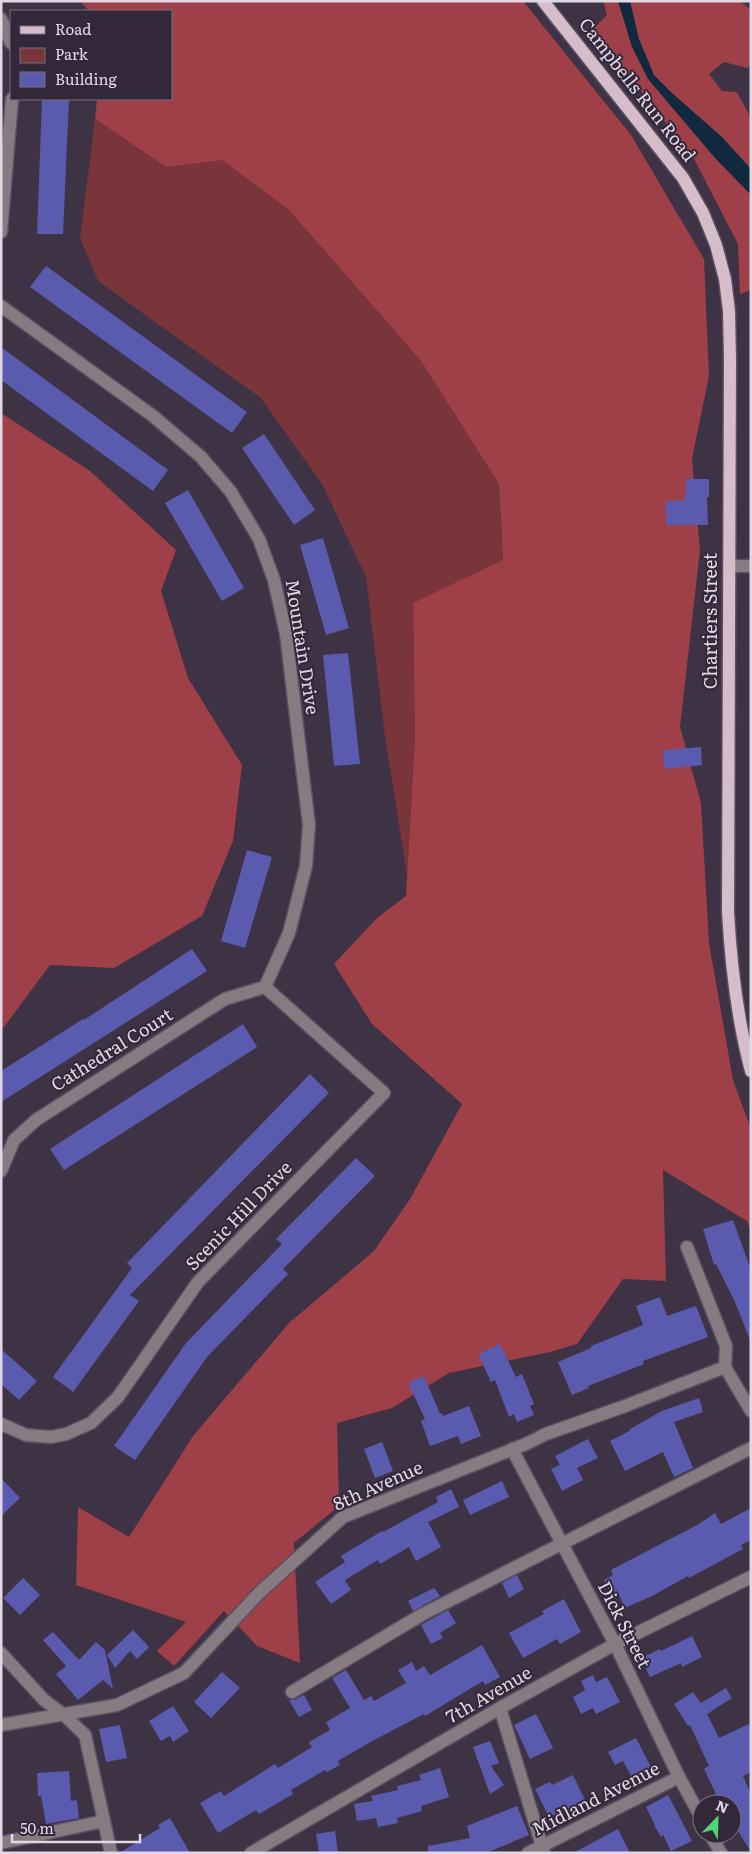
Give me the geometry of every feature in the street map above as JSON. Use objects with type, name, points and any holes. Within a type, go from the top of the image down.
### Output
[{"type":"main road","name":"Campbells Run Road","points":[[544,1],[683,178]]},
{"type":"main road","name":"Chartiers Street","points":[[683,178],[703,213],[716,244],[725,279],[729,311],[730,636],[728,912],[734,992],[741,1034],[751,1071]]},
{"type":"street","points":[[1,19],[10,41]]},
{"type":"street","points":[[1,232],[12,100]]},
{"type":"street","name":"Mountain Drive","points":[[1,306],[153,416],[201,457],[231,492],[259,538],[274,580],[286,634],[310,825],[306,866],[289,933],[265,987]]},
{"type":"street","points":[[729,566],[751,566]]},
{"type":"street","name":"Cathedral Court","points":[[1,1171],[14,1140],[36,1120],[225,999],[265,987]]},
{"type":"street","name":"Scenic Hill Drive","points":[[1,1424],[26,1435],[51,1437],[66,1434],[91,1423],[118,1397],[198,1282],[384,1093],[265,987]]},
{"type":"street","points":[[687,1247],[726,1346],[724,1367],[751,1411]]},
{"type":"street","name":"8th Avenue","points":[[1,1725],[117,1705],[184,1673],[259,1593],[343,1517],[546,1434],[625,1406],[724,1367]]},
{"type":"street","points":[[292,1692],[423,1614],[751,1448]]},
{"type":"street","name":"Dick Street","points":[[512,1449],[615,1644],[692,1800]]},
{"type":"street","name":"7th Avenue","points":[[251,1853],[500,1708],[615,1644],[751,1577]]},
{"type":"street","points":[[1,1652],[44,1700],[64,1715],[85,1735],[111,1853]]},
{"type":"street","points":[[500,1708],[543,1849]]},
{"type":"street","name":"Midland Avenue","points":[[528,1853],[543,1849],[679,1776]]},
{"type":"street","points":[[1,1843],[104,1822]]},
{"type":"green space","points":[[95,119],[166,167],[222,159],[288,209],[421,361],[499,484],[503,561],[413,604],[415,735],[407,875],[385,737],[366,577],[322,484],[260,397],[98,281],[80,238]]},
{"type":"shaded area","points":[[80,1],[523,1],[631,135],[704,259],[709,376],[692,459],[700,550],[680,727],[701,803],[709,943],[733,1080],[751,1129],[751,1232],[747,1221],[663,1170],[666,1281],[623,1279],[577,1344],[550,1352],[449,1373],[392,1408],[337,1423],[339,1506],[294,1543],[300,1663],[257,1646],[224,1611],[174,1666],[157,1651],[186,1622],[76,1585],[78,1507],[129,1537],[193,1436],[289,1323],[374,1251],[410,1199],[462,1104],[372,1024],[334,964],[377,918],[406,896],[415,735],[413,603],[503,560],[499,484],[421,361],[288,209],[222,160],[166,167],[95,119],[97,100],[172,100],[172,10],[88,10]]},
{"type":"shaded area","points":[[603,1],[740,1],[751,10],[751,64],[747,68],[724,62],[709,74],[722,91],[737,92],[751,118],[751,290],[740,294],[738,244],[693,157],[592,30],[607,15]]},
{"type":"shaded area","points":[[1,413],[90,471],[176,550],[161,591],[188,678],[242,765],[233,841],[202,916],[114,968],[50,965],[1,1031]]},
{"type":"water","points":[[618,1],[630,1],[639,39],[654,75],[722,137],[751,169],[751,195],[715,158],[648,79],[632,47]]},
{"type":"building","points":[[42,100],[69,100],[63,234],[37,234]]},
{"type":"building","points":[[46,266],[247,412],[232,433],[30,287]]},
{"type":"building","points":[[1,347],[168,470],[153,491],[1,380]]},
{"type":"building","points":[[264,434],[315,510],[294,525],[242,448]]},
{"type":"building","points":[[686,479],[709,479],[709,497],[707,497],[708,525],[666,525],[666,501],[685,500]]},
{"type":"building","points":[[188,490],[244,588],[222,601],[165,503]]},
{"type":"building","points":[[323,538],[349,628],[326,635],[300,545]]},
{"type":"building","points":[[348,653],[360,764],[334,766],[323,655]]},
{"type":"building","points":[[701,747],[702,765],[664,769],[663,750]]},
{"type":"building","points":[[247,850],[272,857],[245,948],[221,941]]},
{"type":"building","points":[[192,949],[207,971],[1,1102],[1,1071],[84,1020]]},
{"type":"building","points":[[243,1024],[257,1047],[64,1170],[50,1149]]},
{"type":"building","points":[[310,1074],[329,1093],[130,1295],[139,1301],[73,1392],[53,1377],[132,1268],[127,1263]]},
{"type":"building","points":[[356,1158],[375,1176],[283,1269],[288,1274],[207,1357],[135,1460],[114,1446],[186,1343],[282,1244],[276,1239]]},
{"type":"building","points":[[733,1220],[751,1270],[750,1340],[735,1302],[716,1264],[714,1265],[703,1229]]},
{"type":"building","points":[[660,1297],[667,1316],[696,1306],[708,1337],[643,1361],[644,1364],[588,1386],[589,1388],[572,1395],[558,1362],[643,1325],[636,1306]]},
{"type":"building","points":[[500,1344],[516,1377],[522,1374],[534,1404],[530,1406],[534,1415],[517,1422],[514,1414],[509,1417],[495,1380],[491,1382],[478,1354]]},
{"type":"building","points":[[1,1349],[37,1381],[19,1400],[1,1384]]},
{"type":"building","points":[[424,1376],[440,1414],[442,1413],[443,1416],[469,1406],[481,1436],[461,1444],[458,1436],[430,1446],[421,1421],[425,1419],[408,1383]]},
{"type":"building","points":[[699,1398],[703,1412],[674,1422],[693,1468],[674,1477],[663,1452],[625,1471],[610,1441],[662,1411]]},
{"type":"building","points":[[588,1439],[598,1458],[577,1468],[583,1480],[562,1491],[551,1469],[560,1465],[555,1456]]},
{"type":"building","points":[[382,1442],[393,1471],[375,1478],[364,1449]]},
{"type":"building","points":[[1,1478],[20,1498],[1,1516]]},
{"type":"building","points":[[502,1481],[509,1497],[470,1515],[463,1500]]},
{"type":"building","points":[[451,1489],[459,1507],[428,1522],[441,1547],[416,1561],[409,1547],[380,1564],[378,1560],[345,1580],[351,1590],[331,1604],[315,1582],[345,1562],[341,1556],[382,1531],[438,1502],[436,1497]]},
{"type":"building","points":[[751,1508],[751,1540],[741,1545],[743,1549],[689,1578],[688,1576],[652,1596],[625,1608],[617,1591],[611,1594],[604,1580],[613,1575],[611,1570],[699,1524],[715,1513],[721,1524]]},
{"type":"building","points":[[517,1575],[524,1589],[509,1598],[502,1583]]},
{"type":"building","points":[[23,1578],[40,1595],[20,1615],[3,1598]]},
{"type":"building","points":[[434,1588],[440,1596],[413,1611],[408,1601]]},
{"type":"building","points":[[564,1599],[581,1632],[560,1644],[557,1639],[523,1658],[509,1633],[544,1614],[542,1611]]},
{"type":"building","points":[[448,1610],[456,1623],[440,1633],[443,1638],[431,1644],[421,1625]]},
{"type":"building","points":[[133,1630],[149,1647],[137,1659],[130,1651],[115,1668],[107,1655]]},
{"type":"building","points":[[53,1632],[79,1660],[96,1642],[105,1650],[113,1689],[103,1680],[78,1700],[56,1674],[66,1666],[43,1640]]},
{"type":"building","points":[[692,1636],[702,1657],[682,1667],[681,1663],[650,1677],[641,1658]]},
{"type":"building","points":[[482,1645],[500,1677],[485,1685],[483,1681],[425,1716],[424,1714],[374,1740],[338,1761],[340,1765],[327,1772],[325,1770],[291,1790],[293,1794],[259,1814],[256,1810],[218,1833],[200,1803],[221,1791],[224,1796],[275,1764],[278,1768],[312,1747],[309,1742],[330,1730],[326,1722],[350,1708],[332,1678],[346,1670],[364,1700],[371,1696],[374,1701],[406,1683],[398,1670],[412,1662],[416,1671],[424,1666],[430,1675]]},
{"type":"building","points":[[222,1672],[240,1688],[211,1718],[194,1702]]},
{"type":"building","points":[[593,1675],[596,1682],[607,1677],[620,1702],[596,1714],[593,1708],[581,1714],[573,1697],[585,1690],[581,1681]]},
{"type":"building","points":[[726,1688],[732,1698],[707,1714],[719,1738],[751,1723],[751,1772],[743,1776],[751,1794],[751,1852],[742,1837],[742,1794],[716,1794],[704,1769],[709,1766],[690,1725],[688,1726],[674,1704],[693,1692],[701,1703]]},
{"type":"building","points":[[304,1695],[312,1710],[299,1717],[289,1700]]},
{"type":"building","points":[[173,1706],[189,1731],[173,1742],[170,1736],[161,1741],[149,1721]]},
{"type":"building","points":[[536,1714],[553,1748],[530,1759],[514,1725]]},
{"type":"building","points":[[120,1725],[127,1758],[106,1762],[99,1729]]},
{"type":"building","points":[[636,1738],[652,1769],[633,1779],[623,1761],[615,1765],[608,1752]]},
{"type":"building","points":[[490,1741],[499,1763],[491,1766],[504,1785],[490,1794],[473,1747]]},
{"type":"building","points":[[440,1768],[449,1797],[421,1806],[422,1811],[397,1818],[398,1823],[378,1827],[376,1818],[357,1821],[354,1804],[373,1801],[371,1796],[398,1790],[397,1786],[421,1780],[419,1775]]},
{"type":"building","points":[[69,1771],[71,1801],[77,1800],[79,1818],[46,1824],[41,1796],[38,1796],[37,1773]]},
{"type":"building","points":[[573,1775],[586,1802],[554,1815],[548,1815],[535,1789],[550,1782],[552,1785]]},
{"type":"building","points":[[668,1795],[692,1841],[671,1851],[663,1835],[661,1837],[654,1825],[646,1807]]},
{"type":"building","points":[[517,1806],[529,1835],[486,1853],[428,1853],[428,1846],[470,1838],[467,1826]]},
{"type":"building","points":[[170,1818],[190,1853],[119,1853],[160,1828],[158,1825]]},
{"type":"building","points":[[618,1829],[630,1853],[573,1853]]},
{"type":"building","points":[[335,1831],[338,1853],[319,1853],[316,1834]]}]
